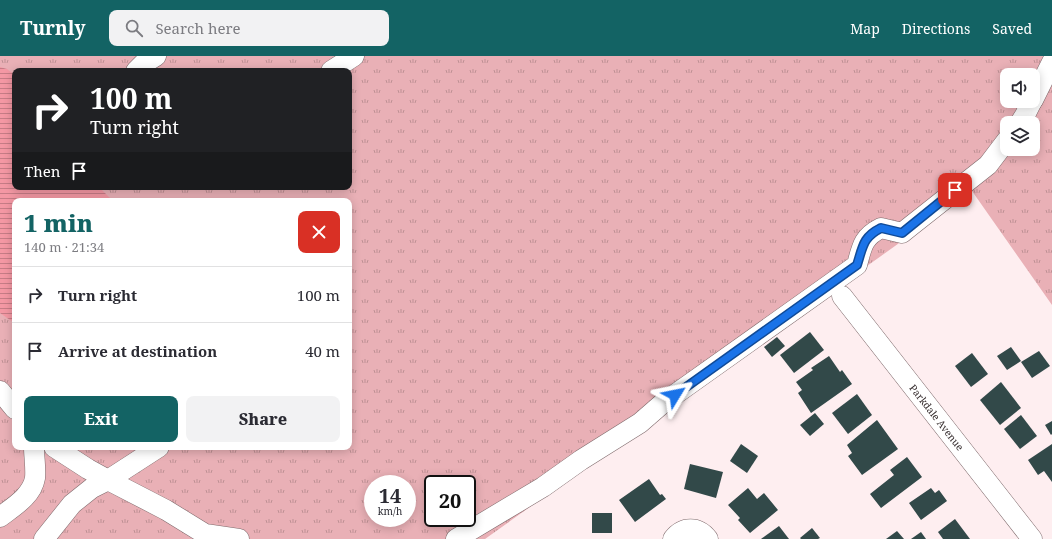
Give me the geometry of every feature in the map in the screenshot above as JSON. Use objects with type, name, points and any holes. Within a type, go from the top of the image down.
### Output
[{"type":"street","points":[[139,68],[156,56]]},
{"type":"street","points":[[336,68],[354,56]]},
{"type":"street","points":[[1040,86],[1052,62]]},
{"type":"street","points":[[456,539],[465,532],[543,487],[581,460],[640,423],[663,403],[857,265],[864,241],[871,233],[881,228],[902,233],[988,165],[1000,149]]},
{"type":"street","name":"Parkdale Avenue","points":[[842,296],[1032,539]]},
{"type":"street","points":[[0,391],[12,405]]},
{"type":"street","points":[[0,517],[21,501],[29,491],[35,479],[34,450]]},
{"type":"street","points":[[59,450],[88,469],[166,510],[205,534],[239,539]]},
{"type":"street","points":[[44,539],[72,504],[92,488],[108,480],[154,450]]},
{"type":"street","points":[[673,539],[681,532],[688,529],[696,529],[704,534],[708,539]]},
{"type":"green space","points":[[0,56],[1052,56],[1052,305],[972,191],[485,539],[0,539]]},
{"type":"shaded area","points":[[0,67],[7,69],[12,73],[12,190],[102,190],[110,198],[12,198],[12,321],[0,313]]},
{"type":"building","points":[[810,332],[824,350],[794,373],[780,355]]},
{"type":"building","points":[[777,337],[785,346],[772,357],[764,347]]},
{"type":"building","points":[[1011,347],[1021,361],[1007,370],[997,356]]},
{"type":"building","points":[[1039,351],[1050,366],[1032,378],[1021,362]]},
{"type":"building","points":[[972,353],[988,374],[971,387],[955,366]]},
{"type":"building","points":[[829,356],[840,372],[842,370],[852,384],[811,413],[798,393],[802,390],[796,382],[813,370],[811,368]]},
{"type":"building","points":[[1001,382],[1021,408],[1000,425],[980,400]]},
{"type":"building","points":[[857,394],[872,415],[848,434],[832,413]]},
{"type":"building","points":[[815,413],[824,424],[810,436],[800,425]]},
{"type":"building","points":[[1021,415],[1037,436],[1020,449],[1004,429]]},
{"type":"building","points":[[877,420],[898,449],[862,475],[848,456],[852,453],[847,445]]},
{"type":"building","points":[[1052,421],[1052,434],[1051,435],[1045,425]]},
{"type":"building","points":[[741,444],[758,456],[747,473],[730,461]]},
{"type":"building","points":[[1052,444],[1052,482],[1044,471],[1038,475],[1028,460]]},
{"type":"building","points":[[907,457],[922,477],[881,508],[870,494],[894,475],[890,470]]},
{"type":"building","points":[[690,464],[723,472],[716,498],[684,489]]},
{"type":"building","points":[[649,479],[660,495],[662,494],[666,499],[635,522],[619,500]]},
{"type":"building","points":[[748,488],[757,499],[764,493],[778,510],[750,533],[738,520],[740,518],[728,505]]},
{"type":"building","points":[[931,488],[935,493],[939,490],[947,501],[921,520],[909,503]]},
{"type":"building","points":[[592,513],[612,513],[612,533],[592,533]]},
{"type":"building","points":[[955,519],[970,539],[943,539],[938,532]]},
{"type":"building","points":[[779,526],[789,539],[761,539]]},
{"type":"building","points":[[812,528],[820,538],[800,538]]},
{"type":"building","points":[[897,531],[904,539],[886,539]]},
{"type":"building","points":[[921,532],[926,539],[911,539]]},
{"type":"route","points":[[675,395],[857,265],[864,241],[871,233],[881,228],[902,233],[955,190]]}]
